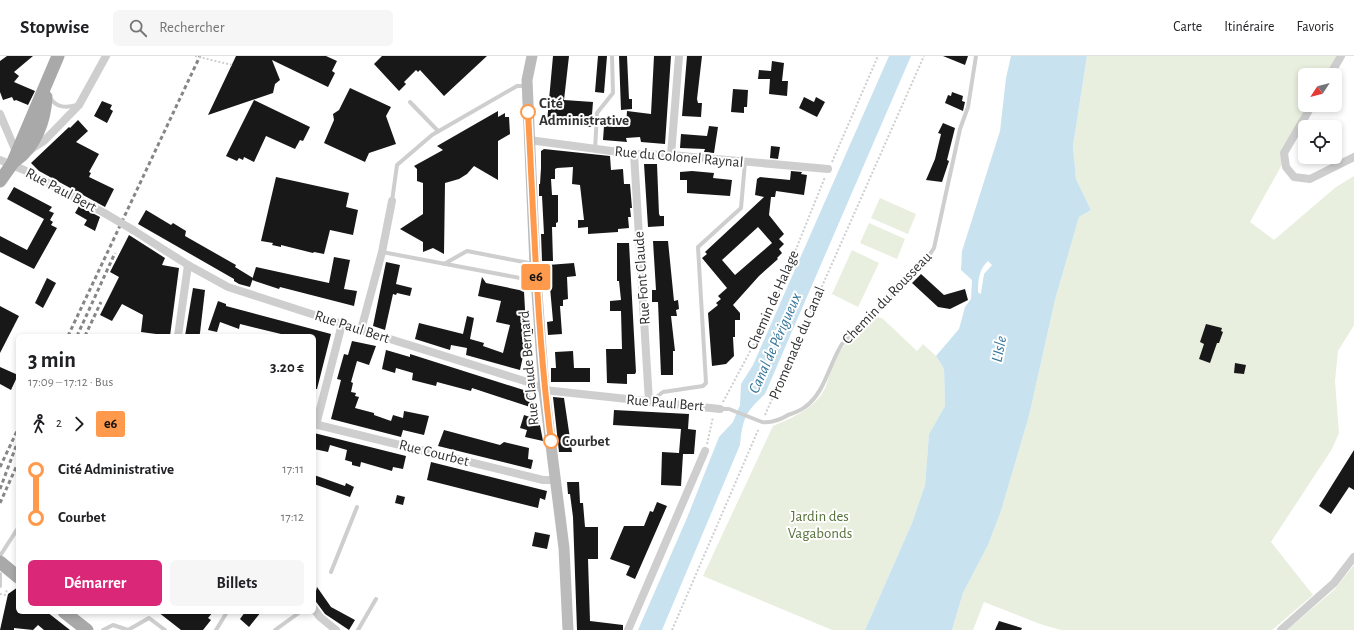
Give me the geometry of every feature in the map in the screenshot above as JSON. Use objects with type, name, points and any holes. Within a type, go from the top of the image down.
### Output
[{"type":"main road","points":[[0,181],[46,85],[58,56]]},
{"type":"main road","name":"Rue Claude Bernard","points":[[532,56],[528,69],[527,86],[536,281],[544,390],[565,566],[568,630]]},
{"type":"main road","points":[[0,562],[16,575]]},
{"type":"main road","points":[[67,614],[87,630]]},
{"type":"street","points":[[0,114],[12,158],[44,141],[79,104],[106,56]]},
{"type":"street","points":[[671,155],[679,56]]},
{"type":"street","points":[[1334,68],[1341,56]]},
{"type":"street","points":[[1308,112],[1284,153],[1286,167],[1294,177],[1310,179],[1354,157]]},
{"type":"street","name":"Rue du Colonel Raynal","points":[[529,140],[594,150],[634,154],[671,155],[828,169]]},
{"type":"street","name":"Rue Font Claude","points":[[634,154],[649,402]]},
{"type":"street","name":"Rue Paul Bert","points":[[12,158],[133,230],[188,265],[228,287],[531,383],[544,390],[720,409]]},
{"type":"street","points":[[361,330],[382,252],[392,202]]},
{"type":"street","points":[[178,334],[188,265]]},
{"type":"street","points":[[316,420],[342,324]]},
{"type":"street","name":"Rue Courbet","points":[[316,424],[543,480],[555,480]]},
{"type":"street","points":[[628,630],[705,451]]},
{"type":"street","points":[[1281,630],[1334,583],[1354,557]]},
{"type":"street","points":[[316,611],[320,617],[336,630]]},
{"type":"lane","points":[[594,150],[597,113],[613,93],[612,56]]},
{"type":"lane","name":"Chemin du Rousseau","points":[[762,422],[767,423],[785,417],[805,407],[820,390],[835,355],[842,344],[898,290],[926,260],[934,248],[960,129],[968,107],[976,56]]},
{"type":"lane","points":[[46,85],[54,103],[60,107],[79,104]]},
{"type":"lane","points":[[392,202],[397,165],[438,131],[517,86],[527,86]]},
{"type":"lane","points":[[410,102],[438,131]]},
{"type":"lane","points":[[649,402],[663,392],[703,386],[706,383],[707,379],[698,247],[741,208],[745,162]]},
{"type":"lane","points":[[444,264],[467,251],[535,265]]},
{"type":"lane","points":[[382,252],[536,281]]},
{"type":"lane","points":[[720,409],[729,409],[762,422]]},
{"type":"lane","points":[[331,572],[357,507]]},
{"type":"lane","points":[[0,556],[16,531]]},
{"type":"lane","points":[[0,574],[0,586]]},
{"type":"lane","points":[[358,630],[376,599]]},
{"type":"lane","points":[[216,630],[225,614]]},
{"type":"lane","points":[[275,630],[297,614]]},
{"type":"lane","points":[[103,630],[113,625],[128,630],[149,618],[165,630]]},
{"type":"path","points":[[195,56],[232,65]]},
{"type":"path","name":"Chemin de Halage","points":[[705,451],[713,416],[720,409],[754,344],[782,284],[828,169],[878,56]]},
{"type":"path","name":"Promenade du Canal","points":[[672,630],[762,422],[924,56]]},
{"type":"green space","points":[[1087,56],[1337,56],[1331,68],[1298,68],[1298,112],[1308,112],[1304,120],[1298,120],[1298,133],[1250,222],[1274,240],[1336,187],[1354,176],[1354,325],[1338,351],[1335,381],[1339,433],[1332,449],[1271,542],[1313,595],[1272,630],[1061,630],[1040,624],[984,602],[973,630],[952,630],[963,593],[988,545],[1001,511],[1029,416],[1055,300],[1079,217],[1091,210],[1076,179],[1073,146]]},
{"type":"green space","points":[[880,198],[916,214],[908,234],[871,218]]},
{"type":"green space","points":[[869,223],[905,239],[897,259],[860,243]]},
{"type":"green space","points":[[852,250],[879,263],[858,307],[832,294]]},
{"type":"green space","name":"Jardin des Vagabonds","points":[[876,317],[882,318],[917,351],[923,344],[936,356],[944,369],[945,406],[929,434],[925,485],[912,523],[865,630],[832,630],[703,576],[773,426],[804,411],[817,400],[826,386],[840,351],[852,337]]},
{"type":"green space","points":[[1354,565],[1354,630],[1287,630],[1334,590]]},
{"type":"water","name":"Canal de Périgueux","points":[[889,56],[911,56],[765,394],[753,406],[746,416],[742,428],[740,445],[662,630],[638,630],[687,518],[719,437],[733,422],[740,405],[741,384],[753,365]]},
{"type":"water","name":"L'Isle","points":[[1011,56],[1087,56],[1073,146],[1076,179],[1091,210],[1079,217],[1055,300],[1029,416],[1001,511],[988,545],[963,593],[952,630],[865,630],[912,523],[925,485],[929,434],[945,406],[944,369],[936,356],[959,329],[965,307],[971,299],[972,280],[961,270],[962,251],[1000,131],[1006,78]],"holes":[[[988,261],[992,265],[984,274],[980,294],[978,292],[978,288],[981,271]]]},
{"type":"building","points":[[7,56],[33,56],[14,72],[19,76],[14,82],[35,91],[28,105],[16,100],[14,101],[12,97],[3,100],[0,92],[0,61]]},
{"type":"building","points":[[236,56],[326,56],[337,61],[332,71],[335,73],[328,87],[272,60],[280,80],[275,84],[273,93],[208,115]]},
{"type":"building","points":[[382,56],[487,56],[444,96],[420,70],[418,72],[416,70],[404,82],[406,84],[399,91],[374,64]]},
{"type":"building","points":[[553,56],[569,56],[564,100],[593,102],[591,127],[547,122]]},
{"type":"building","points":[[598,56],[607,56],[604,93],[595,92]]},
{"type":"building","points":[[619,56],[627,56],[629,99],[632,99],[632,109],[621,110]]},
{"type":"building","points":[[654,56],[671,56],[665,144],[641,142],[640,137],[626,138],[627,142],[603,140],[604,126],[626,127],[627,111],[651,114]]},
{"type":"building","points":[[687,56],[702,56],[697,99],[698,103],[702,103],[701,117],[682,116]]},
{"type":"building","points":[[943,56],[968,56],[965,65]]},
{"type":"building","points":[[772,61],[784,63],[782,81],[788,81],[787,96],[769,94],[770,79],[758,79],[759,70],[771,71]]},
{"type":"building","points":[[350,88],[391,107],[386,116],[396,144],[369,153],[365,162],[324,143],[334,120],[333,114],[339,110]]},
{"type":"building","points":[[733,89],[748,90],[747,107],[744,107],[744,113],[731,112]]},
{"type":"building","points":[[952,92],[963,96],[962,101],[965,102],[963,111],[945,103],[948,95],[951,96]]},
{"type":"building","points":[[804,97],[814,102],[816,97],[825,102],[817,117],[799,108]]},
{"type":"building","points":[[254,100],[310,127],[303,141],[300,140],[295,149],[266,136],[254,162],[244,157],[243,160],[239,158],[237,161],[226,156]]},
{"type":"building","points":[[102,101],[112,105],[110,109],[113,111],[107,123],[94,116]]},
{"type":"building","points":[[498,111],[498,117],[505,113],[505,117],[509,117],[510,134],[498,141],[498,180],[474,166],[467,174],[459,179],[445,183],[444,254],[433,248],[423,252],[423,242],[400,229],[423,214],[423,183],[417,181],[417,169],[414,166],[443,150],[437,146]]},
{"type":"building","points":[[78,120],[88,131],[76,142],[99,154],[89,172],[91,173],[89,177],[114,189],[105,207],[39,171],[31,163]]},
{"type":"building","points":[[943,123],[955,128],[947,160],[949,161],[942,182],[926,180],[935,159],[941,134],[938,133]]},
{"type":"building","points":[[709,126],[718,127],[714,153],[704,152],[705,149],[680,148],[681,134],[707,136]]},
{"type":"building","points":[[771,146],[780,147],[778,159],[770,158]]},
{"type":"building","points":[[544,149],[610,156],[611,170],[623,169],[624,184],[630,184],[632,208],[630,208],[631,217],[628,217],[629,228],[618,229],[618,232],[588,234],[588,227],[578,228],[578,220],[584,220],[580,185],[572,184],[573,167],[557,168],[555,169],[555,179],[551,179],[552,195],[558,195],[558,222],[556,223],[556,227],[552,227],[553,261],[542,261],[541,234],[544,234],[542,196],[539,196],[539,184],[541,151]]},
{"type":"building","points":[[644,164],[657,164],[659,214],[660,216],[664,216],[664,226],[648,227]]},
{"type":"building","points":[[692,171],[714,173],[713,178],[732,180],[730,196],[687,193],[687,180],[680,180],[680,172]]},
{"type":"building","points":[[791,171],[802,172],[801,174],[807,175],[804,195],[776,191],[775,197],[771,197],[769,215],[784,234],[779,239],[784,244],[779,249],[782,253],[777,258],[778,259],[759,276],[733,305],[740,313],[740,320],[735,320],[735,337],[733,337],[734,356],[726,364],[712,366],[708,313],[718,305],[716,303],[721,299],[718,296],[727,288],[702,258],[707,254],[705,252],[764,197],[755,195],[757,179],[760,177],[790,180]],"holes":[[[758,227],[772,243],[735,275],[722,260]]]},
{"type":"building","points":[[276,177],[349,193],[346,207],[358,210],[353,235],[330,230],[324,254],[313,253],[281,245],[281,247],[272,245],[273,243],[261,241]]},
{"type":"building","points":[[14,187],[52,207],[49,211],[54,213],[50,220],[53,222],[51,225],[57,228],[34,269],[0,252],[0,236],[27,250],[44,219],[7,199]]},
{"type":"building","points":[[79,206],[100,217],[95,231],[84,225],[87,220],[75,213]]},
{"type":"building","points":[[146,210],[171,225],[173,223],[186,231],[185,236],[236,265],[235,267],[253,278],[250,287],[239,284],[234,281],[234,279],[138,224]]},
{"type":"building","points":[[129,235],[165,258],[162,265],[179,268],[170,334],[141,332],[143,315],[122,304],[112,321],[100,315],[119,277],[110,272]]},
{"type":"building","points":[[653,241],[668,241],[674,301],[678,300],[679,309],[676,310],[677,316],[671,316],[675,351],[673,351],[673,375],[661,375],[658,302],[652,302],[652,290],[656,290]]},
{"type":"building","points":[[617,243],[629,243],[636,372],[635,374],[627,374],[627,384],[607,383],[606,349],[622,349],[621,311],[610,311],[610,301],[621,300],[619,281],[617,281]]},
{"type":"building","points":[[334,257],[350,260],[344,289],[357,291],[354,306],[280,287],[279,289],[252,280],[256,267],[329,283]]},
{"type":"building","points":[[386,262],[400,265],[396,284],[412,288],[410,296],[397,293],[396,295],[393,294],[385,330],[373,326]]},
{"type":"building","points":[[574,263],[576,276],[567,277],[568,299],[563,300],[563,306],[560,306],[562,334],[548,335],[547,322],[553,321],[548,265]]},
{"type":"building","points":[[921,274],[944,295],[965,289],[968,300],[950,309],[938,307],[912,283]]},
{"type":"building","points":[[482,277],[486,283],[524,291],[526,328],[533,329],[533,332],[531,339],[527,338],[520,370],[466,355],[467,348],[451,345],[450,350],[415,339],[419,323],[463,334],[467,316],[474,318],[470,339],[484,343],[483,346],[503,353],[510,325],[496,322],[501,301],[478,296]]},
{"type":"building","points":[[47,278],[56,283],[43,308],[35,303]]},
{"type":"building","points":[[193,288],[205,290],[200,334],[185,334]]},
{"type":"building","points":[[218,301],[226,304],[226,306],[331,334],[317,389],[316,334],[281,334],[240,324],[239,329],[220,322],[217,332],[208,330]]},
{"type":"building","points":[[0,306],[19,316],[0,353]]},
{"type":"building","points":[[1206,324],[1222,328],[1221,331],[1223,332],[1219,343],[1217,343],[1210,363],[1199,359],[1204,344],[1200,342]]},
{"type":"building","points":[[352,341],[376,346],[369,365],[357,361],[351,382],[353,383],[351,392],[356,393],[355,396],[359,397],[355,408],[374,413],[374,415],[391,421],[393,415],[403,418],[404,411],[429,416],[424,435],[403,430],[401,437],[331,419],[341,380],[337,379],[344,354],[348,355]]},
{"type":"building","points":[[386,350],[410,357],[410,354],[530,392],[529,396],[533,398],[530,407],[472,388],[471,391],[437,382],[436,386],[412,380],[413,373],[396,368],[395,373],[382,369]]},
{"type":"building","points":[[573,351],[574,368],[590,368],[590,382],[551,382],[551,368],[556,368],[555,352]]},
{"type":"building","points":[[1235,363],[1246,365],[1244,374],[1234,373]]},
{"type":"building","points":[[0,367],[16,374],[16,379],[11,390],[0,384]]},
{"type":"building","points":[[553,397],[564,398],[572,452],[559,452]]},
{"type":"building","points":[[614,410],[689,414],[688,429],[696,430],[694,454],[683,454],[681,486],[661,485],[662,452],[679,453],[681,429],[613,425]]},
{"type":"building","points":[[524,415],[539,420],[543,441],[525,437],[527,430],[520,428]]},
{"type":"building","points":[[444,430],[500,445],[504,442],[529,448],[528,459],[533,460],[531,469],[438,446]]},
{"type":"building","points":[[316,434],[406,456],[403,469],[393,467],[392,471],[361,462],[360,467],[352,465],[352,462],[345,460],[347,450],[330,445],[328,452],[316,449]]},
{"type":"building","points":[[1354,450],[1354,490],[1349,487],[1331,514],[1319,506]]},
{"type":"building","points":[[431,462],[547,491],[545,500],[540,498],[538,508],[427,480]]},
{"type":"building","points":[[316,476],[345,486],[346,483],[354,487],[350,497],[316,485]]},
{"type":"building","points":[[567,482],[579,482],[580,503],[583,503],[585,527],[598,527],[598,559],[588,559],[590,621],[623,625],[623,630],[577,630],[573,517]]},
{"type":"building","points":[[397,495],[405,497],[403,505],[395,503]]},
{"type":"building","points":[[657,502],[667,506],[635,579],[626,575],[630,566],[610,559],[624,526],[644,526],[650,511],[653,512]]},
{"type":"building","points":[[535,532],[550,535],[547,549],[532,546]]},
{"type":"building","points":[[317,587],[331,607],[355,620],[349,630],[325,614],[316,602]]},
{"type":"building","points":[[16,588],[16,614],[50,614],[70,630],[44,630],[38,625],[33,630],[14,628],[14,630],[0,630],[8,594]]},
{"type":"building","points":[[161,614],[211,614],[208,618],[211,620],[203,630],[181,630]]},
{"type":"building","points":[[244,614],[259,614],[249,627],[240,619]]},
{"type":"building","points":[[999,621],[1022,628],[1021,630],[995,630]]},
{"type":"railway","points":[[69,334],[200,56]]},
{"type":"railway","points":[[78,334],[115,253]]},
{"type":"railway","points":[[86,334],[101,302]]},
{"type":"railway","points":[[0,467],[16,433]]},
{"type":"railway","points":[[0,489],[16,446]]},
{"type":"railway","points":[[0,503],[16,467]]},
{"type":"bus line","name":"e6","points":[[528,112],[535,265],[544,390],[551,441]]},
{"type":"place","name":"Cité Administrative","points":[[528,112]]},
{"type":"place","name":"Courbet","points":[[551,441]]}]
